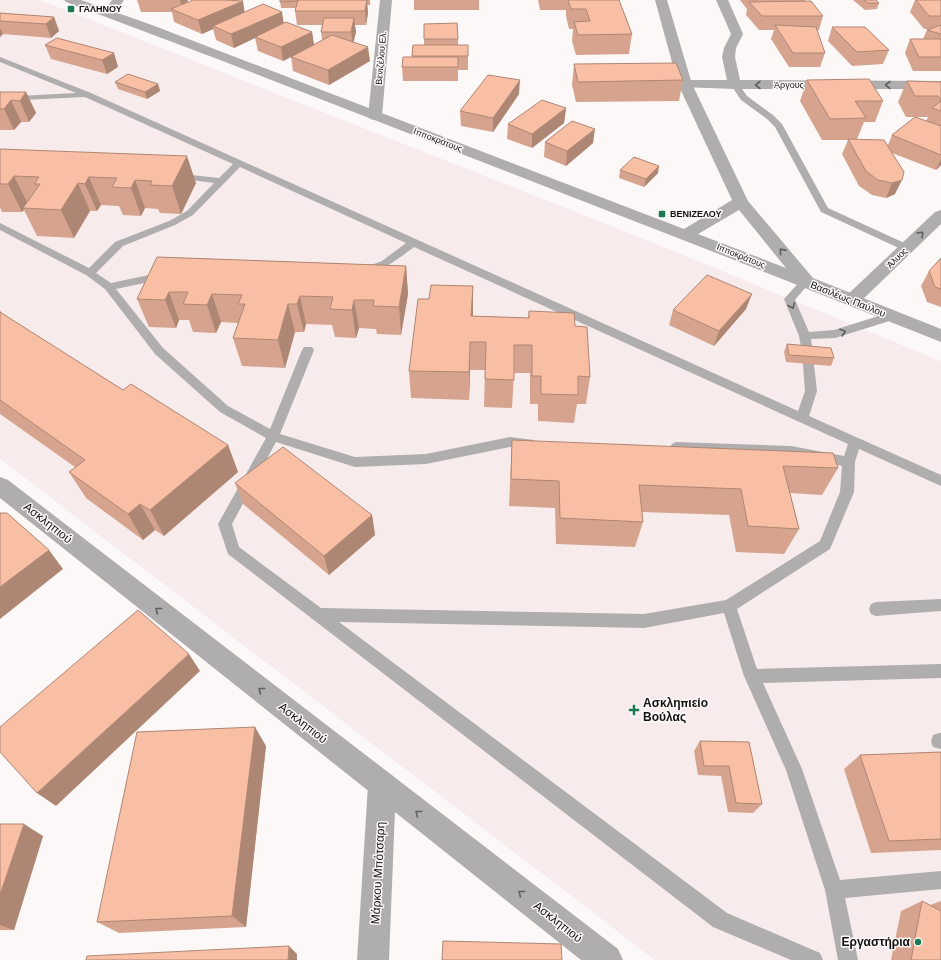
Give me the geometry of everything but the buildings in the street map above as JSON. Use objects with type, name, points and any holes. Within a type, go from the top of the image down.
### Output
[{"type":"street","name":"Ιπποκράτους","points":[[70,0],[218,54],[806,281]]},
{"type":"street","points":[[109,13],[118,0]]},
{"type":"street","name":"Βενιζέλου Ελ.","points":[[376,116],[386,0]]},
{"type":"street","name":"Βασιλέως Παύλου","points":[[661,0],[684,84],[742,202],[806,281],[941,336]]},
{"type":"street","points":[[722,0],[737,34],[730,47],[728,56],[735,85]]},
{"type":"street","name":"Άργους","points":[[684,84],[941,85]]},
{"type":"street","points":[[687,234],[742,202]]},
{"type":"street","name":"Άλυος","points":[[852,300],[941,215]]},
{"type":"street","name":"Ασκληπιού","points":[[0,486],[607,960]]},
{"type":"street","name":"Μάρκου Μπότσαρη","points":[[373,960],[382,785]]},
{"type":"lane","points":[[0,59],[88,95],[941,481]]},
{"type":"lane","points":[[735,85],[744,98],[770,117],[779,126],[824,210],[907,248]]},
{"type":"lane","points":[[0,99],[88,95]]},
{"type":"lane","points":[[90,273],[119,244],[172,223],[190,214],[239,163]]},
{"type":"lane","points":[[167,174],[222,181]]},
{"type":"lane","points":[[0,226],[90,273],[109,287],[164,356],[224,409],[273,436],[355,462],[426,459],[510,442],[542,443]]},
{"type":"lane","points":[[355,275],[386,263],[414,242]]},
{"type":"lane","points":[[109,287],[158,276],[173,276]]},
{"type":"lane","points":[[802,417],[811,391],[808,352],[805,336],[789,299],[806,281]]},
{"type":"lane","points":[[805,336],[835,334],[892,316]]},
{"type":"lane","points":[[308,350],[273,436],[225,524],[233,550],[720,920],[813,960]]},
{"type":"lane","points":[[319,615],[644,621],[729,606],[825,546],[847,492],[849,462],[855,442]]},
{"type":"lane","points":[[666,447],[791,451],[849,462]]},
{"type":"lane","points":[[876,609],[941,605]]},
{"type":"lane","points":[[729,606],[752,676],[794,769],[834,890],[848,960]]},
{"type":"lane","points":[[752,676],[941,671]]},
{"type":"lane","points":[[834,890],[941,880]]},
{"type":"shaded area","name":"Ασκληπιείο Βούλας","points":[[0,0],[40,0],[639,237],[941,361],[941,960],[655,960],[0,459]]},
{"type":"place","name":"ΓΑΛΗΝΟΥ","points":[[71,9]]},
{"type":"place","name":"ΒΕΝΙΖΕΛΟΥ","points":[[662,214]]},
{"type":"place","name":"Ασκληπιείο Βούλας","points":[[634,710]]},
{"type":"place","name":"Εργαστήρια","points":[[918,942]]}]
